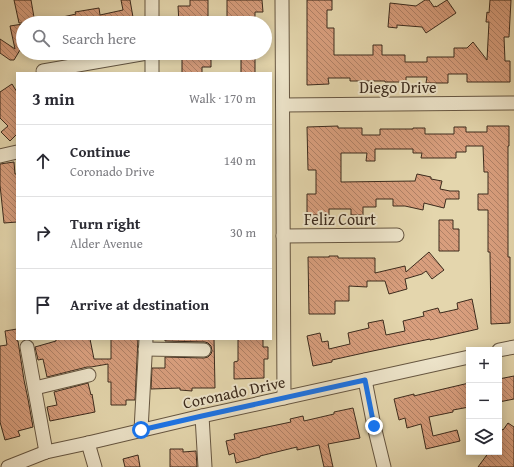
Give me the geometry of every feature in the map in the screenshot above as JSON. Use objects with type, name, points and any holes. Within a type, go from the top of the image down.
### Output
[{"type":"street","points":[[152,0],[152,16]]},
{"type":"street","points":[[282,0],[284,398]]},
{"type":"street","points":[[44,71],[107,60]]},
{"type":"street","points":[[152,60],[152,72]]},
{"type":"street","name":"Diego Drive","points":[[283,105],[514,103]]},
{"type":"street","points":[[0,156],[16,152]]},
{"type":"street","name":"Feliz Court","points":[[283,236],[397,235]]},
{"type":"street","points":[[141,430],[146,344],[204,350]]},
{"type":"street","points":[[27,347],[46,452]]},
{"type":"street","points":[[502,349],[514,347]]},
{"type":"street","name":"Coronado Drive","points":[[8,467],[46,452],[466,358]]},
{"type":"street","points":[[35,388],[89,375]]},
{"type":"street","points":[[365,380],[384,467]]},
{"type":"street","points":[[202,416],[204,467]]},
{"type":"street","points":[[88,443],[95,467]]},
{"type":"building","points":[[14,0],[31,0],[34,16],[17,16]]},
{"type":"building","points":[[121,0],[130,0],[133,16],[67,16],[76,14],[75,12],[99,8],[100,15],[123,10]]},
{"type":"building","points":[[190,0],[208,0],[208,16],[179,16],[178,6],[190,6]]},
{"type":"building","points":[[227,0],[262,0],[263,12],[255,12],[255,16],[227,16]]},
{"type":"building","points":[[307,0],[332,0],[332,10],[327,10],[327,28],[334,28],[334,55],[373,55],[373,45],[382,45],[382,55],[405,55],[405,62],[427,62],[427,57],[454,57],[454,48],[467,48],[473,42],[487,60],[489,22],[486,22],[487,12],[489,13],[490,0],[511,0],[509,37],[504,37],[505,61],[510,61],[510,82],[467,82],[467,74],[448,74],[448,83],[426,83],[427,77],[406,77],[406,82],[350,81],[350,78],[328,78],[329,84],[307,85]]},
{"type":"building","points":[[425,0],[429,0],[434,7],[436,7],[447,0],[456,13],[426,33],[422,27],[397,25],[397,28],[388,27],[390,3],[416,6]]},
{"type":"building","points":[[16,25],[16,57],[14,60],[10,60],[0,53],[0,39],[15,49],[10,26]]},
{"type":"building","points":[[182,60],[211,60],[211,67],[202,67],[202,72],[182,72]]},
{"type":"building","points":[[241,60],[255,60],[255,72],[241,72]]},
{"type":"building","points":[[12,84],[16,90],[16,135],[10,141],[1,132],[8,126],[0,118],[0,92]]},
{"type":"building","points":[[338,126],[338,128],[362,128],[362,135],[380,135],[380,129],[425,128],[425,134],[454,134],[454,127],[466,127],[466,132],[487,132],[487,126],[509,126],[508,257],[510,257],[510,323],[491,324],[488,210],[478,210],[478,194],[488,194],[488,172],[484,172],[483,146],[466,146],[466,152],[456,152],[456,158],[421,158],[422,153],[413,153],[413,149],[375,149],[375,161],[366,161],[367,153],[341,153],[341,182],[415,181],[417,174],[442,181],[440,189],[459,191],[459,199],[446,199],[444,208],[424,203],[423,210],[405,206],[393,206],[393,199],[376,199],[376,207],[363,207],[363,215],[351,215],[351,209],[329,209],[329,215],[307,215],[307,194],[316,194],[316,170],[308,170],[307,127]]},
{"type":"building","points":[[14,162],[16,174],[16,222],[4,223],[0,185],[0,164]]},
{"type":"building","points":[[439,220],[453,220],[453,229],[459,229],[459,251],[439,251]]},
{"type":"building","points":[[429,252],[444,270],[432,279],[426,271],[422,274],[405,279],[407,289],[389,294],[385,281],[367,281],[367,287],[349,286],[349,301],[335,301],[335,314],[309,314],[308,257],[338,256],[338,258],[375,258],[375,273],[405,266],[406,272]]},
{"type":"building","points":[[472,299],[478,329],[332,360],[332,362],[313,366],[307,336],[320,333],[322,342],[328,341],[329,349],[350,344],[348,333],[369,328],[368,323],[383,320],[386,335],[405,331],[403,321],[424,316],[423,312],[438,308],[440,313],[458,309],[457,303]]},
{"type":"building","points":[[16,329],[16,340],[18,341],[33,427],[18,431],[20,436],[5,440],[0,422],[0,346],[7,345],[5,331]]},
{"type":"building","points":[[90,340],[94,359],[111,359],[111,340],[138,340],[135,400],[126,400],[126,405],[111,405],[111,382],[108,382],[108,364],[87,367],[47,377],[43,359],[38,360],[35,347],[56,341]]},
{"type":"building","points":[[214,340],[215,388],[192,388],[192,391],[180,390],[180,388],[151,389],[152,368],[165,368],[165,357],[204,358],[208,357],[212,351],[211,346],[205,342],[165,341]]},
{"type":"building","points":[[238,340],[263,340],[263,347],[268,347],[268,359],[264,359],[264,378],[234,379],[234,362],[238,361]]},
{"type":"building","points":[[514,376],[514,399],[502,401],[502,378]]},
{"type":"building","points":[[88,383],[91,395],[92,394],[95,412],[50,421],[47,407],[57,405],[54,392]]},
{"type":"building","points":[[466,384],[466,408],[429,417],[433,436],[457,430],[460,441],[426,449],[421,424],[407,428],[405,418],[399,420],[394,399],[414,394],[414,396]]},
{"type":"building","points":[[353,408],[360,438],[328,444],[333,467],[324,467],[319,445],[297,450],[297,447],[236,463],[234,453],[229,455],[226,441],[235,439],[234,434],[291,422],[290,419],[303,416],[304,421]]},
{"type":"building","points":[[508,423],[514,427],[514,467],[478,467],[487,455],[502,455],[502,429],[503,430]]},
{"type":"building","points":[[170,449],[183,449],[183,452],[196,451],[197,467],[170,467]]},
{"type":"building","points":[[138,455],[140,467],[125,467],[123,459]]},
{"type":"route","points":[[141,430],[365,380],[374,426]]}]
